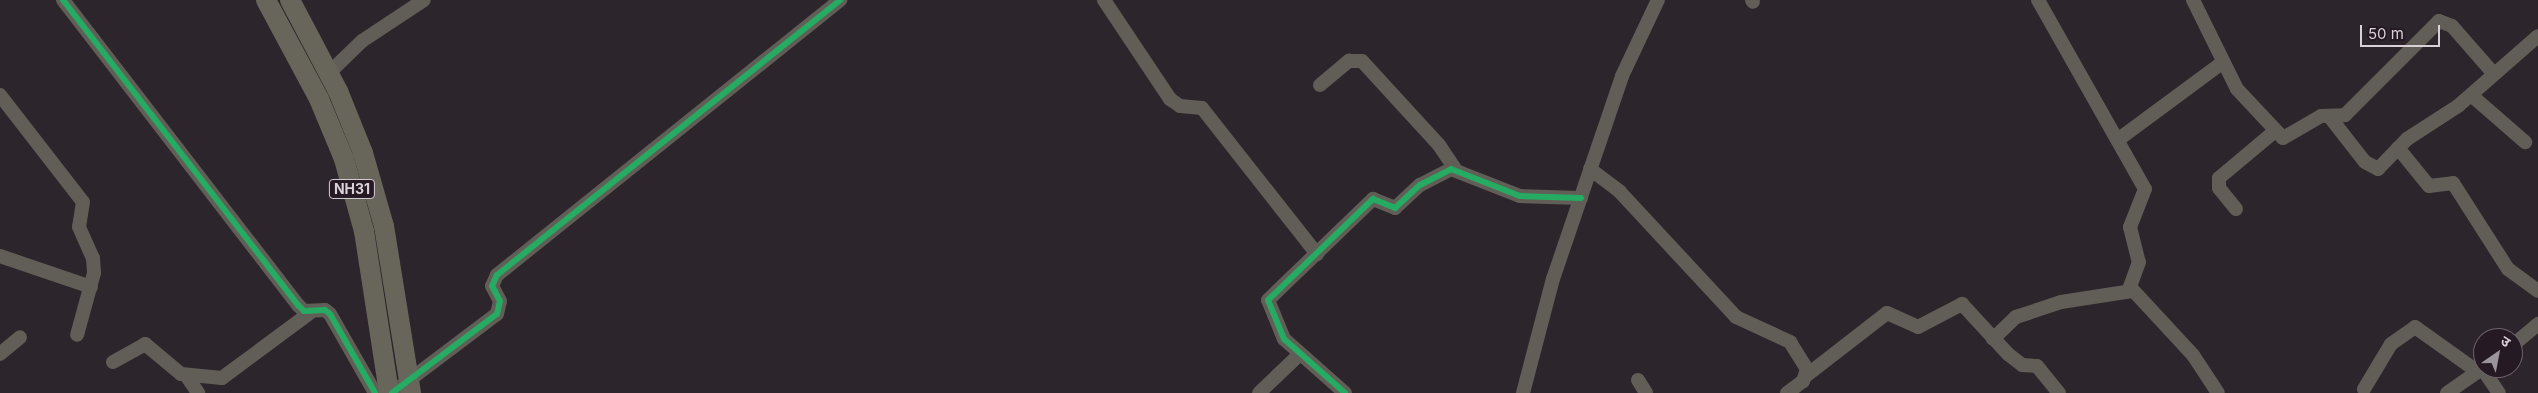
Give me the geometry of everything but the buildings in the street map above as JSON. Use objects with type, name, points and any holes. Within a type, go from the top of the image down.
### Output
[{"type":"highway","name":"NH31","points":[[266,0],[319,99],[344,159],[364,231],[391,393]]},
{"type":"highway","name":"NH31","points":[[290,0],[329,73],[363,153],[384,226],[410,386]]},
{"type":"street","points":[[63,0],[299,306],[310,312]]},
{"type":"street","points":[[329,73],[362,41],[424,0]]},
{"type":"street","points":[[391,393],[410,386],[497,314],[500,301],[492,286],[497,275],[840,0]]},
{"type":"street","points":[[1104,0],[1170,99],[1180,106],[1202,108],[1317,254]]},
{"type":"street","points":[[1523,393],[1553,279],[1590,169],[1622,76],[1658,0]]},
{"type":"street","points":[[2038,0],[2119,139],[2145,189],[2130,227],[2139,262],[2130,282],[2132,291],[2193,355],[2218,393]]},
{"type":"street","points":[[2193,0],[2237,89],[2275,131],[2290,137],[2316,118],[2346,115],[2439,21],[2452,26],[2493,73]]},
{"type":"street","points":[[2330,116],[2371,168],[2382,167],[2398,148],[2471,95],[2493,73],[2538,36]]},
{"type":"street","points":[[1320,85],[1348,61],[1362,61],[1439,145],[1455,169],[1520,196],[1581,198]]},
{"type":"street","points":[[2119,139],[2223,62]]},
{"type":"street","points":[[0,95],[83,202],[79,227],[93,258],[91,286],[77,335]]},
{"type":"street","points":[[2471,95],[2525,142]]},
{"type":"street","points":[[2236,209],[2219,188],[2219,178],[2275,131]]},
{"type":"street","points":[[2398,148],[2429,186],[2453,183],[2508,269],[2538,291]]},
{"type":"street","points":[[1345,393],[1300,354],[1278,330],[1268,300],[1373,199],[1395,208],[1432,177],[1455,169]]},
{"type":"street","points":[[1590,169],[1620,192],[1736,317],[1790,342],[1806,364],[1806,375]]},
{"type":"street","points":[[0,256],[91,286]]},
{"type":"street","points":[[1993,339],[2016,316],[2061,302],[2132,291]]},
{"type":"street","points":[[1788,393],[1806,375],[1890,312],[1918,327],[1962,304],[1993,339],[2019,364],[2038,366],[2059,393]]},
{"type":"street","points":[[186,375],[222,378],[310,312],[319,309],[330,314],[375,393]]},
{"type":"street","points":[[2523,337],[2538,324]]},
{"type":"street","points":[[2364,392],[2391,344],[2416,327],[2473,364]]},
{"type":"street","points":[[0,354],[20,337]]},
{"type":"street","points":[[113,362],[145,344],[186,375],[198,393]]},
{"type":"street","points":[[1259,393],[1300,354]]},
{"type":"street","points":[[2447,393],[2473,375]]},
{"type":"street","points":[[2488,378],[2499,393]]},
{"type":"street","points":[[1638,380],[1646,393]]},
{"type":"cycle path","points":[[63,0],[299,306],[304,311],[325,310],[330,314],[375,393]]},
{"type":"cycle path","points":[[392,393],[497,314],[500,301],[492,286],[497,275],[840,0]]},
{"type":"cycle path","points":[[1345,393],[1284,339],[1268,300],[1373,199],[1395,208],[1420,185],[1451,169],[1520,196],[1581,198]]}]
